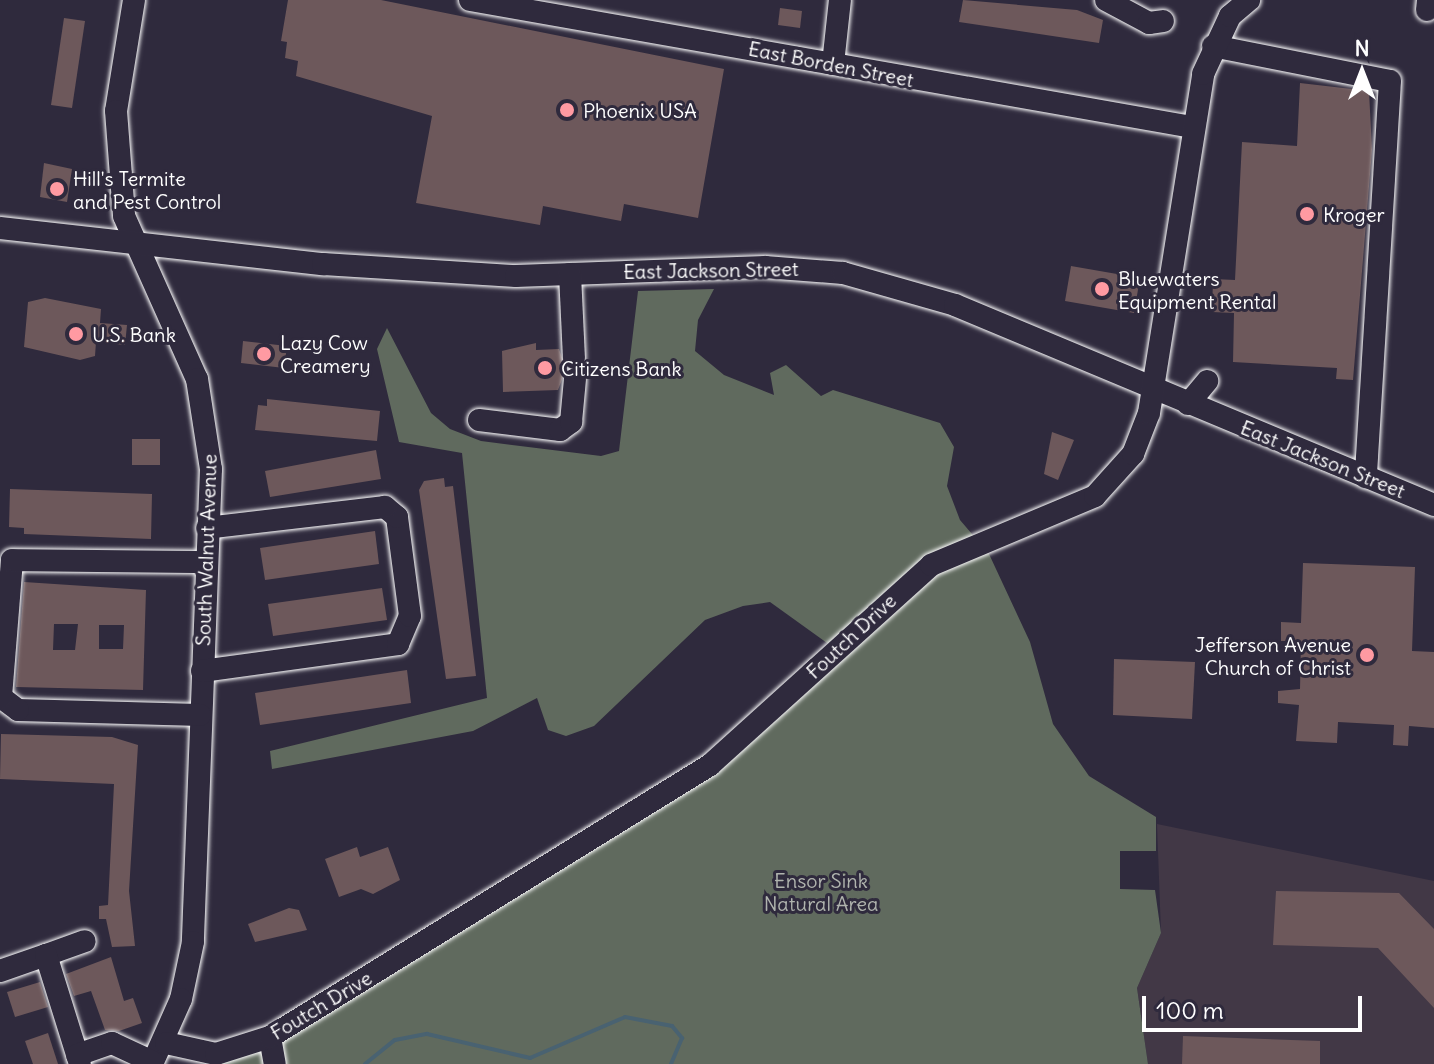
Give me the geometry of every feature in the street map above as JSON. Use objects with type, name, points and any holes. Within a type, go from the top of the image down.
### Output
[{"type":"street","name":"South Walnut Avenue","points":[[134,0],[115,140],[124,216],[202,396],[207,528],[193,942],[157,1056]]},
{"type":"street","name":"East Borden Street","points":[[470,0],[1192,127]]},
{"type":"street","points":[[833,64],[840,0]]},
{"type":"street","points":[[1106,0],[1149,23],[1163,21]]},
{"type":"street","name":"Foutch Drive","points":[[78,1059],[112,1043],[157,1056],[216,1054],[270,1037],[710,765],[931,565],[1095,496],[1133,454],[1152,389],[1192,127],[1213,46],[1249,0]]},
{"type":"street","points":[[1213,46],[1390,81],[1366,477]]},
{"type":"street","name":"East Jackson Street","points":[[0,228],[136,246],[388,269],[570,274],[765,267],[843,273],[955,305],[1434,505]]},
{"type":"street","points":[[479,420],[560,430],[571,422],[575,368],[570,274]]},
{"type":"street","points":[[1188,404],[1207,381]]},
{"type":"street","points":[[202,671],[398,644],[410,616],[397,517],[385,507],[207,528]]},
{"type":"street","points":[[200,715],[18,710],[1,697],[12,560],[206,562]]},
{"type":"street","points":[[0,971],[85,941]]},
{"type":"street","points":[[46,955],[78,1059]]},
{"type":"street","points":[[270,1037],[275,1064]]},
{"type":"shaded area","points":[[1157,824],[1434,881],[1434,1064],[1148,1064],[1137,988],[1161,933]]},
{"type":"green space","name":"Ensor Sink Natural Area","points":[[714,289],[698,320],[695,351],[724,375],[774,395],[770,373],[786,365],[821,396],[833,390],[940,423],[954,447],[947,486],[960,520],[989,554],[1030,642],[1053,724],[1089,776],[1156,817],[1156,851],[1120,851],[1120,889],[1155,890],[1161,933],[1137,988],[1148,1064],[221,1064],[754,732],[834,648],[770,602],[743,606],[705,620],[594,726],[566,736],[548,730],[537,698],[473,731],[272,769],[270,751],[487,698],[462,453],[399,442],[377,349],[387,328],[431,413],[450,429],[481,441],[601,456],[619,451],[638,291]]},
{"type":"building","name":"Phoenix USA","points":[[288,0],[381,0],[724,69],[698,218],[624,204],[621,221],[543,206],[540,225],[416,203],[432,116],[296,76],[298,61],[285,58],[287,42],[281,41]]},
{"type":"building","points":[[963,0],[1077,10],[1103,20],[1099,43],[959,22]]},
{"type":"building","points":[[780,8],[802,11],[800,28],[778,25]]},
{"type":"building","points":[[64,18],[85,21],[72,108],[51,105]]},
{"type":"building","name":"Kroger","points":[[1300,83],[1369,91],[1372,150],[1353,380],[1336,379],[1337,368],[1233,362],[1234,313],[1212,312],[1213,279],[1235,280],[1242,142],[1297,146]]},
{"type":"building","name":"Hill's Termite and Pest Control","points":[[44,163],[72,169],[67,202],[40,197]]},
{"type":"building","name":"Bluewaters Equipment Rental","points":[[1071,266],[1140,278],[1134,313],[1065,301]]},
{"type":"building","name":"U.S. Bank","points":[[45,298],[101,309],[100,323],[127,325],[125,345],[96,342],[95,356],[80,360],[24,347],[28,302]]},
{"type":"building","name":"Lazy Cow Creamery","points":[[243,341],[287,346],[284,368],[241,363]]},
{"type":"building","name":"Citizens Bank","points":[[536,343],[536,350],[559,349],[566,369],[558,390],[503,392],[502,351]]},
{"type":"building","points":[[267,399],[380,411],[377,441],[255,430],[258,405],[267,406]]},
{"type":"building","points":[[1052,432],[1074,440],[1058,480],[1044,474]]},
{"type":"building","points":[[132,439],[160,439],[160,465],[132,465]]},
{"type":"building","points":[[376,450],[381,479],[270,497],[265,471]]},
{"type":"building","points":[[444,478],[445,487],[453,486],[476,676],[446,679],[419,490],[424,481]]},
{"type":"building","points":[[10,489],[152,494],[151,539],[24,534],[24,528],[9,527]]},
{"type":"building","points":[[375,531],[379,564],[265,580],[260,548]]},
{"type":"building","name":"Jefferson Avenue Church of Christ","points":[[1303,563],[1415,567],[1412,651],[1434,652],[1434,728],[1409,726],[1408,746],[1393,745],[1394,725],[1338,722],[1337,743],[1296,741],[1299,705],[1278,703],[1278,691],[1300,689],[1301,641],[1281,641],[1281,622],[1301,623]]},
{"type":"building","points":[[24,582],[146,590],[143,690],[16,687]],"holes":[[[54,624],[78,624],[75,650],[53,650]],[[99,625],[124,625],[123,649],[99,649]]]},
{"type":"building","points":[[382,588],[387,620],[273,636],[268,604]]},
{"type":"building","points":[[1114,659],[1195,662],[1192,719],[1113,715]]},
{"type":"building","points":[[407,670],[411,703],[260,725],[255,693]]},
{"type":"building","points":[[1,734],[112,737],[138,745],[129,891],[135,946],[112,947],[106,919],[99,919],[99,906],[108,905],[114,784],[0,779]]},
{"type":"building","points":[[357,847],[360,857],[388,847],[400,880],[373,894],[361,889],[339,897],[325,859]]},
{"type":"building","points":[[1276,891],[1399,893],[1434,929],[1434,1008],[1378,948],[1273,945]]},
{"type":"building","points":[[289,908],[299,910],[307,930],[255,942],[248,924]]},
{"type":"building","points":[[111,957],[124,1001],[133,998],[142,1023],[119,1031],[105,1030],[91,991],[74,996],[66,974]]},
{"type":"building","points":[[40,982],[48,1007],[15,1017],[7,992]]},
{"type":"building","points":[[48,1033],[58,1064],[33,1064],[25,1041]]},
{"type":"building","points":[[1183,1036],[1320,1041],[1320,1064],[1182,1064]]},
{"type":"waterway","points":[[365,1064],[395,1040],[427,1034],[530,1058],[625,1017],[672,1026],[682,1038],[671,1064]]},
{"type":"place","name":"Phoenix USA","points":[[567,110]]},
{"type":"place","name":"Hill's Termite and Pest Control","points":[[57,189]]},
{"type":"place","name":"Kroger","points":[[1307,214]]},
{"type":"place","name":"Bluewaters Equipment Rental","points":[[1102,289]]},
{"type":"place","name":"U.S. Bank","points":[[76,334]]},
{"type":"place","name":"Lazy Cow Creamery","points":[[264,354]]},
{"type":"place","name":"Citizens Bank","points":[[545,368]]},
{"type":"place","name":"Jefferson Avenue Church of Christ","points":[[1367,655]]}]
